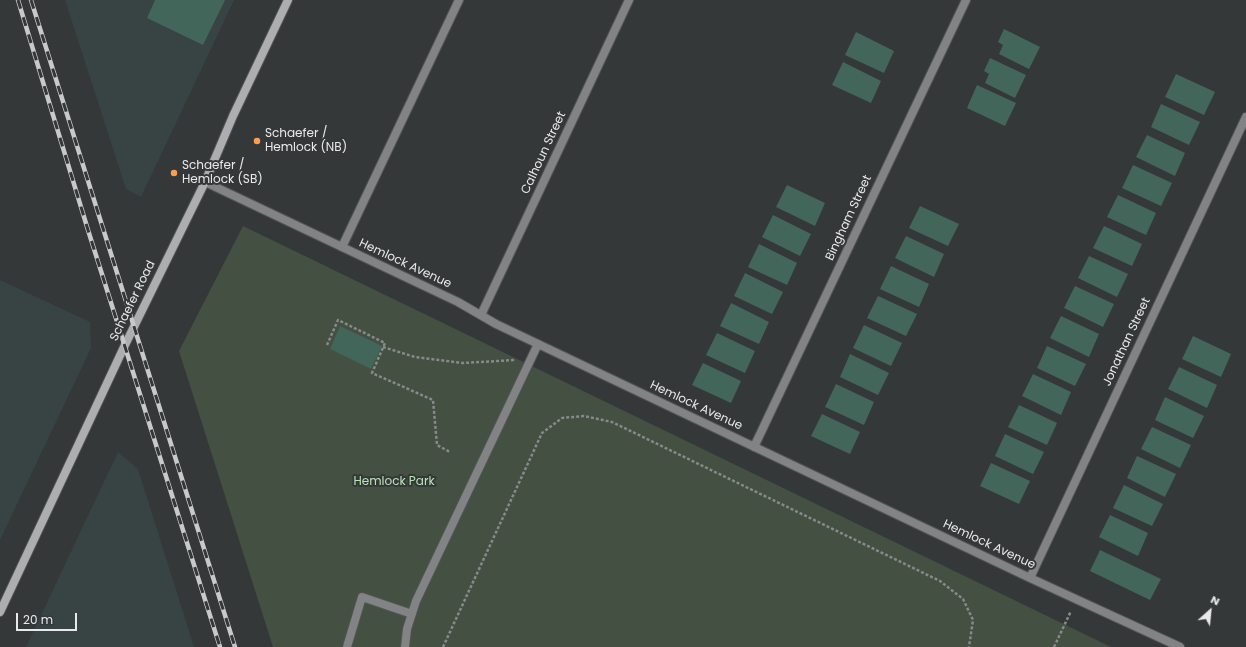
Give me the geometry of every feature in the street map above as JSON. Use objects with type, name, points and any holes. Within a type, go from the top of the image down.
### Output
[{"type":"main road","name":"Schaefer Road","points":[[0,612],[132,330],[205,182],[233,116],[288,0]]},
{"type":"street","points":[[342,247],[459,0]]},
{"type":"street","name":"Calhoun Street","points":[[481,315],[629,0]]},
{"type":"street","name":"Bingham Street","points":[[754,447],[966,0]]},
{"type":"street","name":"Jonathan Street","points":[[1030,578],[1246,117]]},
{"type":"street","name":"Hemlock Avenue","points":[[205,182],[458,302],[496,324],[1030,578],[1180,647]]},
{"type":"street","points":[[405,647],[407,629],[416,601],[538,344]]},
{"type":"street","points":[[347,647],[362,598],[412,614]]},
{"type":"path","points":[[326,345],[338,320],[385,343],[372,372],[433,400],[437,446],[450,452]]},
{"type":"path","points":[[383,347],[415,357],[463,363],[515,360]]},
{"type":"path","points":[[443,647],[542,434],[562,418],[584,416],[612,422],[940,581],[963,598],[973,620],[969,647]]},
{"type":"path","points":[[1054,647],[1077,599]]},
{"type":"shaded area","points":[[65,0],[234,0],[141,197],[126,189]]},
{"type":"shaded area","points":[[0,280],[90,322],[91,348],[0,540]]},
{"type":"shaded area","points":[[118,452],[138,469],[194,647],[26,647]]},
{"type":"green space","name":"Hemlock Park","points":[[243,226],[1111,647],[273,647],[179,351]]},
{"type":"building","points":[[155,0],[225,0],[203,45],[147,18]]},
{"type":"building","points":[[1004,29],[1040,47],[1029,69],[999,54],[1003,45],[998,42]]},
{"type":"building","points":[[856,32],[894,51],[884,73],[845,55]]},
{"type":"building","points":[[990,58],[1026,75],[1015,98],[985,83],[989,74],[984,71]]},
{"type":"building","points":[[843,62],[881,81],[871,103],[832,85]]},
{"type":"building","points":[[1176,74],[1215,92],[1204,115],[1165,97]]},
{"type":"building","points":[[977,85],[1016,103],[1005,126],[967,108]]},
{"type":"building","points":[[1161,104],[1200,122],[1189,145],[1151,127]]},
{"type":"building","points":[[1147,135],[1185,153],[1175,176],[1136,157]]},
{"type":"building","points":[[1133,165],[1172,183],[1161,206],[1122,188]]},
{"type":"building","points":[[787,185],[825,203],[815,226],[776,207]]},
{"type":"building","points":[[1118,195],[1156,213],[1146,235],[1107,217]]},
{"type":"building","points":[[920,206],[959,224],[948,246],[909,228]]},
{"type":"building","points":[[773,215],[811,234],[800,256],[762,237]]},
{"type":"building","points":[[1104,226],[1142,244],[1132,266],[1093,248]]},
{"type":"building","points":[[906,236],[944,254],[934,277],[895,258]]},
{"type":"building","points":[[759,244],[797,263],[787,285],[748,267]]},
{"type":"building","points":[[1089,256],[1128,274],[1117,297],[1078,278]]},
{"type":"building","points":[[891,266],[929,284],[919,307],[880,289]]},
{"type":"building","points":[[745,273],[783,292],[772,314],[734,296]]},
{"type":"building","points":[[1075,286],[1114,304],[1103,327],[1064,308]]},
{"type":"building","points":[[878,296],[917,314],[906,336],[867,318]]},
{"type":"building","points":[[731,303],[769,322],[759,344],[720,326]]},
{"type":"building","points":[[1061,316],[1099,334],[1089,357],[1050,338]]},
{"type":"building","points":[[864,325],[902,343],[891,366],[853,348]]},
{"type":"building","points":[[340,326],[382,346],[371,369],[330,349]]},
{"type":"building","points":[[717,333],[755,351],[745,373],[706,355]]},
{"type":"building","points":[[1193,336],[1231,354],[1221,377],[1182,359]]},
{"type":"building","points":[[1047,346],[1086,364],[1075,386],[1037,368]]},
{"type":"building","points":[[850,354],[889,373],[878,395],[840,377]]},
{"type":"building","points":[[703,363],[741,381],[731,403],[692,385]]},
{"type":"building","points":[[1179,367],[1217,385],[1207,408],[1168,389]]},
{"type":"building","points":[[1033,374],[1071,392],[1061,415],[1022,396]]},
{"type":"building","points":[[836,384],[874,402],[864,425],[825,407]]},
{"type":"building","points":[[1165,397],[1204,416],[1193,438],[1155,420]]},
{"type":"building","points":[[1019,405],[1057,423],[1047,445],[1008,427]]},
{"type":"building","points":[[822,414],[860,432],[850,454],[811,436]]},
{"type":"building","points":[[1152,427],[1191,445],[1180,468],[1141,449]]},
{"type":"building","points":[[1005,434],[1044,452],[1033,474],[995,456]]},
{"type":"building","points":[[1137,456],[1176,474],[1165,497],[1127,478]]},
{"type":"building","points":[[991,463],[1030,481],[1019,504],[980,486]]},
{"type":"building","points":[[1124,485],[1163,504],[1152,526],[1113,508]]},
{"type":"building","points":[[1110,515],[1148,533],[1138,556],[1099,537]]},
{"type":"building","points":[[1100,550],[1161,579],[1150,600],[1090,571]]},
{"type":"railway","points":[[18,0],[88,230],[220,647]]},
{"type":"railway","points":[[31,0],[235,647]]},
{"type":"place","name":"Schaefer / Hemlock (NB)","points":[[257,141]]},
{"type":"place","name":"Schaefer / Hemlock (SB)","points":[[174,173]]}]
